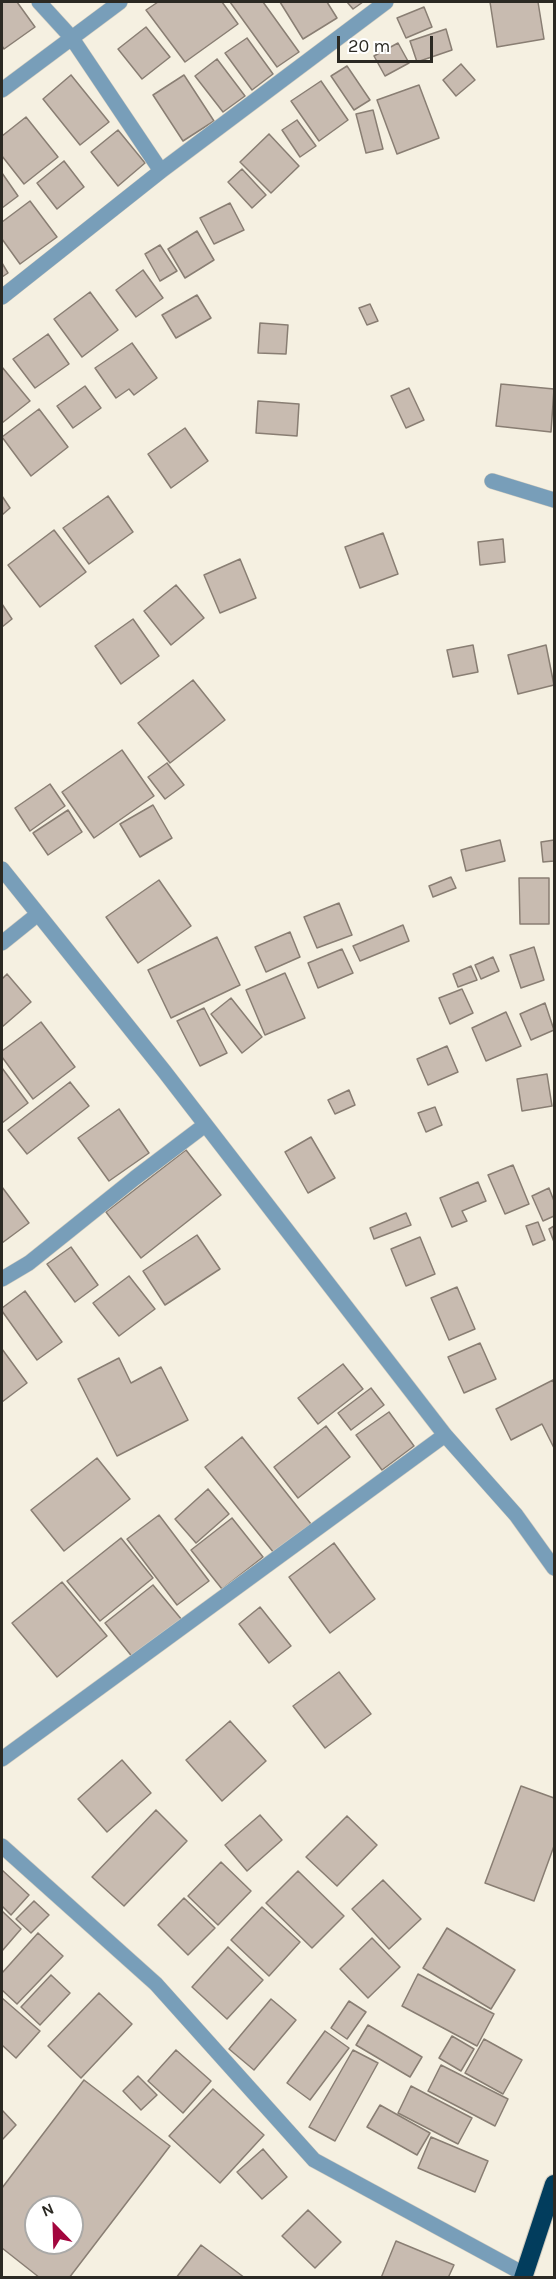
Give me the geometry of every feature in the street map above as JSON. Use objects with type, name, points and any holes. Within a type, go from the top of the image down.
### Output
[{"type":"highway","points":[[524,2276],[555,2184]]},
{"type":"street","points":[[39,2],[71,37],[161,171]]},
{"type":"street","points":[[2,90],[120,2]]},
{"type":"street","points":[[2,297],[161,171],[386,2]]},
{"type":"street","points":[[492,481],[555,500]]},
{"type":"street","points":[[2,869],[205,1125],[445,1435],[516,1515],[555,1569]]},
{"type":"street","points":[[2,943],[38,914]]},
{"type":"street","points":[[2,1279],[29,1263],[205,1125]]},
{"type":"street","points":[[2,1759],[445,1435]]},
{"type":"street","points":[[2,1846],[156,1984],[314,2160],[524,2276]]},
{"type":"building","points":[[2,2],[17,2],[35,27],[4,49],[2,46]]},
{"type":"building","points":[[158,2],[222,2],[238,24],[185,62],[146,10]]},
{"type":"building","points":[[230,2],[263,2],[299,52],[277,67]]},
{"type":"building","points":[[280,2],[327,2],[337,18],[303,39]]},
{"type":"building","points":[[347,2],[363,2],[353,9]]},
{"type":"building","points":[[490,2],[538,2],[544,39],[497,47]]},
{"type":"building","points":[[424,7],[432,27],[406,38],[397,18]]},
{"type":"building","points":[[146,27],[170,57],[142,79],[118,49]]},
{"type":"building","points":[[446,29],[452,50],[417,62],[410,41]]},
{"type":"building","points":[[247,38],[273,74],[252,90],[225,53]]},
{"type":"building","points":[[398,43],[409,63],[385,76],[374,56]]},
{"type":"building","points":[[217,59],[245,96],[223,112],[195,76]]},
{"type":"building","points":[[461,64],[475,80],[456,96],[443,80]]},
{"type":"building","points":[[347,66],[370,100],[354,110],[331,76]]},
{"type":"building","points":[[71,75],[109,122],[80,145],[43,99]]},
{"type":"building","points":[[184,75],[214,121],[183,141],[153,95]]},
{"type":"building","points":[[321,81],[348,120],[319,141],[291,101]]},
{"type":"building","points":[[419,85],[439,138],[397,154],[377,100]]},
{"type":"building","points":[[373,110],[383,149],[366,153],[356,114]]},
{"type":"building","points":[[26,117],[58,157],[24,184],[2,156],[2,136]]},
{"type":"building","points":[[297,120],[316,146],[300,157],[282,130]]},
{"type":"building","points":[[118,130],[145,163],[118,186],[91,152]]},
{"type":"building","points":[[269,134],[299,166],[271,193],[240,162]]},
{"type":"building","points":[[64,161],[84,187],[57,209],[37,183]]},
{"type":"building","points":[[242,169],[266,195],[252,208],[228,182]]},
{"type":"building","points":[[2,173],[18,196],[2,208]]},
{"type":"building","points":[[30,201],[57,237],[20,264],[2,239],[2,222]]},
{"type":"building","points":[[230,203],[244,230],[214,244],[200,218]]},
{"type":"building","points":[[197,231],[214,260],[185,278],[168,249]]},
{"type":"building","points":[[160,245],[177,271],[160,281],[145,254]]},
{"type":"building","points":[[2,263],[8,273],[2,277]]},
{"type":"building","points":[[143,270],[163,298],[136,317],[116,290]]},
{"type":"building","points":[[90,292],[118,330],[82,357],[54,319]]},
{"type":"building","points":[[197,295],[211,318],[176,338],[162,315]]},
{"type":"building","points":[[370,304],[378,321],[367,325],[359,308]]},
{"type":"building","points":[[260,323],[288,325],[286,354],[258,353]]},
{"type":"building","points":[[48,334],[69,364],[35,388],[13,359]]},
{"type":"building","points":[[132,343],[157,378],[134,395],[129,389],[116,398],[95,368]]},
{"type":"building","points":[[2,367],[30,401],[2,423]]},
{"type":"building","points":[[501,384],[554,389],[551,432],[496,426]]},
{"type":"building","points":[[85,386],[101,408],[73,428],[57,406]]},
{"type":"building","points":[[409,388],[424,420],[406,428],[391,396]]},
{"type":"building","points":[[258,401],[299,404],[297,436],[256,433]]},
{"type":"building","points":[[39,409],[68,447],[31,476],[2,437]]},
{"type":"building","points":[[185,428],[208,461],[171,488],[148,454]]},
{"type":"building","points":[[2,496],[10,508],[2,515]]},
{"type":"building","points":[[108,496],[133,532],[89,564],[63,528]]},
{"type":"building","points":[[54,530],[86,572],[40,607],[8,565]]},
{"type":"building","points":[[383,533],[398,574],[360,588],[345,547]]},
{"type":"building","points":[[503,539],[505,562],[480,565],[478,542]]},
{"type":"building","points":[[240,559],[256,598],[220,613],[204,575]]},
{"type":"building","points":[[176,585],[204,618],[171,645],[144,611]]},
{"type":"building","points":[[2,604],[12,619],[2,627]]},
{"type":"building","points":[[133,619],[159,656],[121,684],[95,646]]},
{"type":"building","points":[[473,645],[478,672],[453,677],[447,650]]},
{"type":"building","points":[[546,645],[554,685],[518,694],[508,655]]},
{"type":"building","points":[[193,680],[225,720],[170,763],[138,723]]},
{"type":"building","points":[[122,750],[154,796],[94,838],[62,792]]},
{"type":"building","points":[[167,763],[184,785],[165,799],[148,777]]},
{"type":"building","points":[[50,784],[65,806],[30,831],[15,808]]},
{"type":"building","points":[[153,805],[172,838],[140,857],[120,824]]},
{"type":"building","points":[[68,810],[82,832],[48,855],[33,833]]},
{"type":"building","points":[[500,840],[505,861],[466,871],[461,850]]},
{"type":"building","points":[[554,840],[554,861],[543,862],[541,842]]},
{"type":"building","points":[[451,877],[456,888],[433,897],[429,886]]},
{"type":"building","points":[[519,878],[549,878],[549,924],[520,924]]},
{"type":"building","points":[[159,880],[191,926],[138,963],[106,917]]},
{"type":"building","points":[[339,903],[352,935],[317,948],[304,917]]},
{"type":"building","points":[[403,925],[409,941],[360,961],[353,946]]},
{"type":"building","points":[[290,932],[300,957],[266,972],[255,947]]},
{"type":"building","points":[[217,937],[240,985],[171,1018],[148,970]]},
{"type":"building","points":[[534,947],[544,980],[521,988],[510,955]]},
{"type":"building","points":[[342,949],[353,973],[318,988],[308,963]]},
{"type":"building","points":[[493,957],[499,971],[481,979],[475,965]]},
{"type":"building","points":[[471,966],[477,980],[458,987],[453,974]]},
{"type":"building","points":[[285,973],[305,1018],[265,1035],[246,990]]},
{"type":"building","points":[[7,974],[31,1002],[2,1027],[2,979]]},
{"type":"building","points":[[462,989],[473,1013],[450,1024],[439,998]]},
{"type":"building","points":[[231,998],[262,1037],[242,1053],[211,1014]]},
{"type":"building","points":[[545,1003],[554,1030],[531,1040],[520,1014]]},
{"type":"building","points":[[204,1008],[227,1053],[200,1066],[177,1021]]},
{"type":"building","points":[[506,1012],[521,1046],[486,1061],[472,1028]]},
{"type":"building","points":[[41,1022],[75,1067],[33,1099],[2,1057],[2,1051]]},
{"type":"building","points":[[447,1046],[458,1072],[428,1085],[417,1059]]},
{"type":"building","points":[[2,1068],[28,1103],[2,1123]]},
{"type":"building","points":[[547,1074],[552,1106],[522,1111],[517,1079]]},
{"type":"building","points":[[70,1082],[89,1106],[27,1154],[8,1130]]},
{"type":"building","points":[[349,1090],[355,1105],[335,1114],[328,1100]]},
{"type":"building","points":[[435,1107],[442,1125],[426,1132],[418,1113]]},
{"type":"building","points":[[119,1109],[149,1153],[109,1181],[78,1138]]},
{"type":"building","points":[[311,1137],[335,1178],[308,1193],[285,1152]]},
{"type":"building","points":[[186,1150],[221,1195],[141,1258],[106,1212]]},
{"type":"building","points":[[513,1165],[529,1204],[505,1214],[488,1175]]},
{"type":"building","points":[[478,1182],[486,1201],[462,1211],[467,1221],[452,1227],[440,1198]]},
{"type":"building","points":[[2,1187],[29,1223],[2,1243]]},
{"type":"building","points":[[549,1188],[554,1201],[554,1216],[543,1221],[532,1196]]},
{"type":"building","points":[[406,1213],[411,1225],[374,1239],[370,1228]]},
{"type":"building","points":[[538,1222],[545,1240],[533,1245],[526,1226]]},
{"type":"building","points":[[554,1226],[554,1242],[549,1229]]},
{"type":"building","points":[[197,1235],[220,1269],[165,1305],[143,1271]]},
{"type":"building","points":[[420,1237],[435,1274],[406,1286],[391,1249]]},
{"type":"building","points":[[71,1247],[98,1285],[75,1302],[47,1264]]},
{"type":"building","points":[[129,1276],[155,1309],[119,1336],[93,1303]]},
{"type":"building","points":[[457,1287],[475,1329],[449,1340],[431,1298]]},
{"type":"building","points":[[25,1291],[62,1342],[37,1360],[2,1311],[2,1308]]},
{"type":"building","points":[[480,1343],[496,1379],[464,1393],[448,1357]]},
{"type":"building","points":[[2,1349],[27,1383],[2,1402]]},
{"type":"building","points":[[119,1358],[131,1383],[161,1367],[188,1420],[117,1456],[78,1379]]},
{"type":"building","points":[[343,1364],[363,1389],[318,1424],[298,1398]]},
{"type":"building","points":[[553,1380],[554,1448],[542,1424],[511,1440],[496,1409]]},
{"type":"building","points":[[371,1388],[384,1405],[351,1430],[338,1413]]},
{"type":"building","points":[[389,1412],[414,1446],[382,1470],[356,1435]]},
{"type":"building","points":[[326,1426],[350,1457],[298,1498],[274,1467]]},
{"type":"building","points":[[242,1437],[311,1524],[274,1553],[205,1467]]},
{"type":"building","points":[[97,1458],[130,1499],[64,1551],[31,1510]]},
{"type":"building","points":[[208,1489],[229,1514],[196,1543],[175,1519]]},
{"type":"building","points":[[159,1515],[209,1581],[177,1605],[127,1539]]},
{"type":"building","points":[[232,1518],[263,1557],[222,1589],[191,1550]]},
{"type":"building","points":[[121,1538],[153,1578],[100,1621],[67,1581]]},
{"type":"building","points":[[334,1543],[375,1599],[330,1633],[289,1577]]},
{"type":"building","points":[[62,1582],[107,1636],[57,1677],[12,1623]]},
{"type":"building","points":[[153,1585],[182,1620],[134,1659],[105,1623]]},
{"type":"building","points":[[260,1607],[291,1646],[269,1663],[239,1624]]},
{"type":"building","points":[[339,1672],[371,1714],[325,1748],[293,1706]]},
{"type":"building","points":[[230,1721],[266,1761],[222,1801],[186,1760]]},
{"type":"building","points":[[122,1760],[151,1793],[107,1832],[78,1799]]},
{"type":"building","points":[[521,1786],[554,1798],[554,1846],[534,1901],[485,1883]]},
{"type":"building","points":[[156,1810],[187,1841],[124,1906],[92,1877]]},
{"type":"building","points":[[260,1815],[282,1840],[247,1871],[225,1845]]},
{"type":"building","points":[[347,1816],[377,1845],[337,1886],[306,1857]]},
{"type":"building","points":[[221,1862],[251,1891],[218,1925],[188,1896]]},
{"type":"building","points":[[2,1870],[29,1895],[11,1915],[2,1906]]},
{"type":"building","points":[[298,1871],[344,1916],[312,1948],[266,1903]]},
{"type":"building","points":[[383,1880],[421,1919],[389,1949],[352,1909]]},
{"type":"building","points":[[184,1898],[215,1928],[188,1955],[158,1925]]},
{"type":"building","points":[[34,1901],[49,1915],[31,1933],[16,1919]]},
{"type":"building","points":[[262,1907],[300,1942],[269,1976],[231,1940]]},
{"type":"building","points":[[2,1911],[21,1929],[2,1951]]},
{"type":"building","points":[[447,1928],[515,1970],[491,2009],[423,1968]]},
{"type":"building","points":[[38,1933],[63,1956],[17,2004],[2,1990],[2,1973]]},
{"type":"building","points":[[372,1938],[400,1967],[368,1998],[340,1969]]},
{"type":"building","points":[[228,1947],[263,1980],[227,2019],[192,1987]]},
{"type":"building","points":[[418,1974],[494,2014],[477,2046],[402,2006]]},
{"type":"building","points":[[51,1975],[70,1993],[40,2025],[21,2007]]},
{"type":"building","points":[[99,1993],[132,2024],[81,2078],[48,2046]]},
{"type":"building","points":[[2,1998],[40,2031],[16,2058],[2,2045]]},
{"type":"building","points":[[271,1999],[296,2020],[254,2070],[229,2049]]},
{"type":"building","points":[[349,2001],[366,2012],[347,2039],[331,2028]]},
{"type":"building","points":[[368,2025],[422,2057],[410,2077],[356,2045]]},
{"type":"building","points":[[325,2031],[349,2048],[310,2100],[287,2083]]},
{"type":"building","points":[[452,2036],[474,2049],[461,2071],[439,2058]]},
{"type":"building","points":[[484,2039],[522,2060],[503,2094],[465,2073]]},
{"type":"building","points":[[176,2050],[211,2081],[183,2113],[148,2081]]},
{"type":"building","points":[[353,2050],[378,2063],[335,2141],[309,2127]]},
{"type":"building","points":[[441,2065],[508,2099],[495,2126],[428,2091]]},
{"type":"building","points":[[138,2076],[157,2095],[141,2110],[123,2091]]},
{"type":"building","points":[[84,2080],[170,2146],[69,2278],[40,2278],[2,2248],[2,2188]]},
{"type":"building","points":[[411,2086],[472,2118],[458,2144],[398,2113]]},
{"type":"building","points":[[213,2089],[264,2135],[220,2183],[169,2136]]},
{"type":"building","points":[[380,2105],[430,2133],[417,2155],[367,2127]]},
{"type":"building","points":[[2,2110],[16,2125],[2,2140]]},
{"type":"building","points":[[431,2137],[488,2161],[475,2192],[418,2168]]},
{"type":"building","points":[[263,2149],[287,2177],[262,2199],[237,2172]]},
{"type":"building","points":[[308,2210],[341,2242],[315,2268],[282,2236]]},
{"type":"building","points":[[396,2241],[454,2265],[448,2278],[381,2278]]},
{"type":"building","points":[[201,2245],[245,2278],[176,2278]]}]
